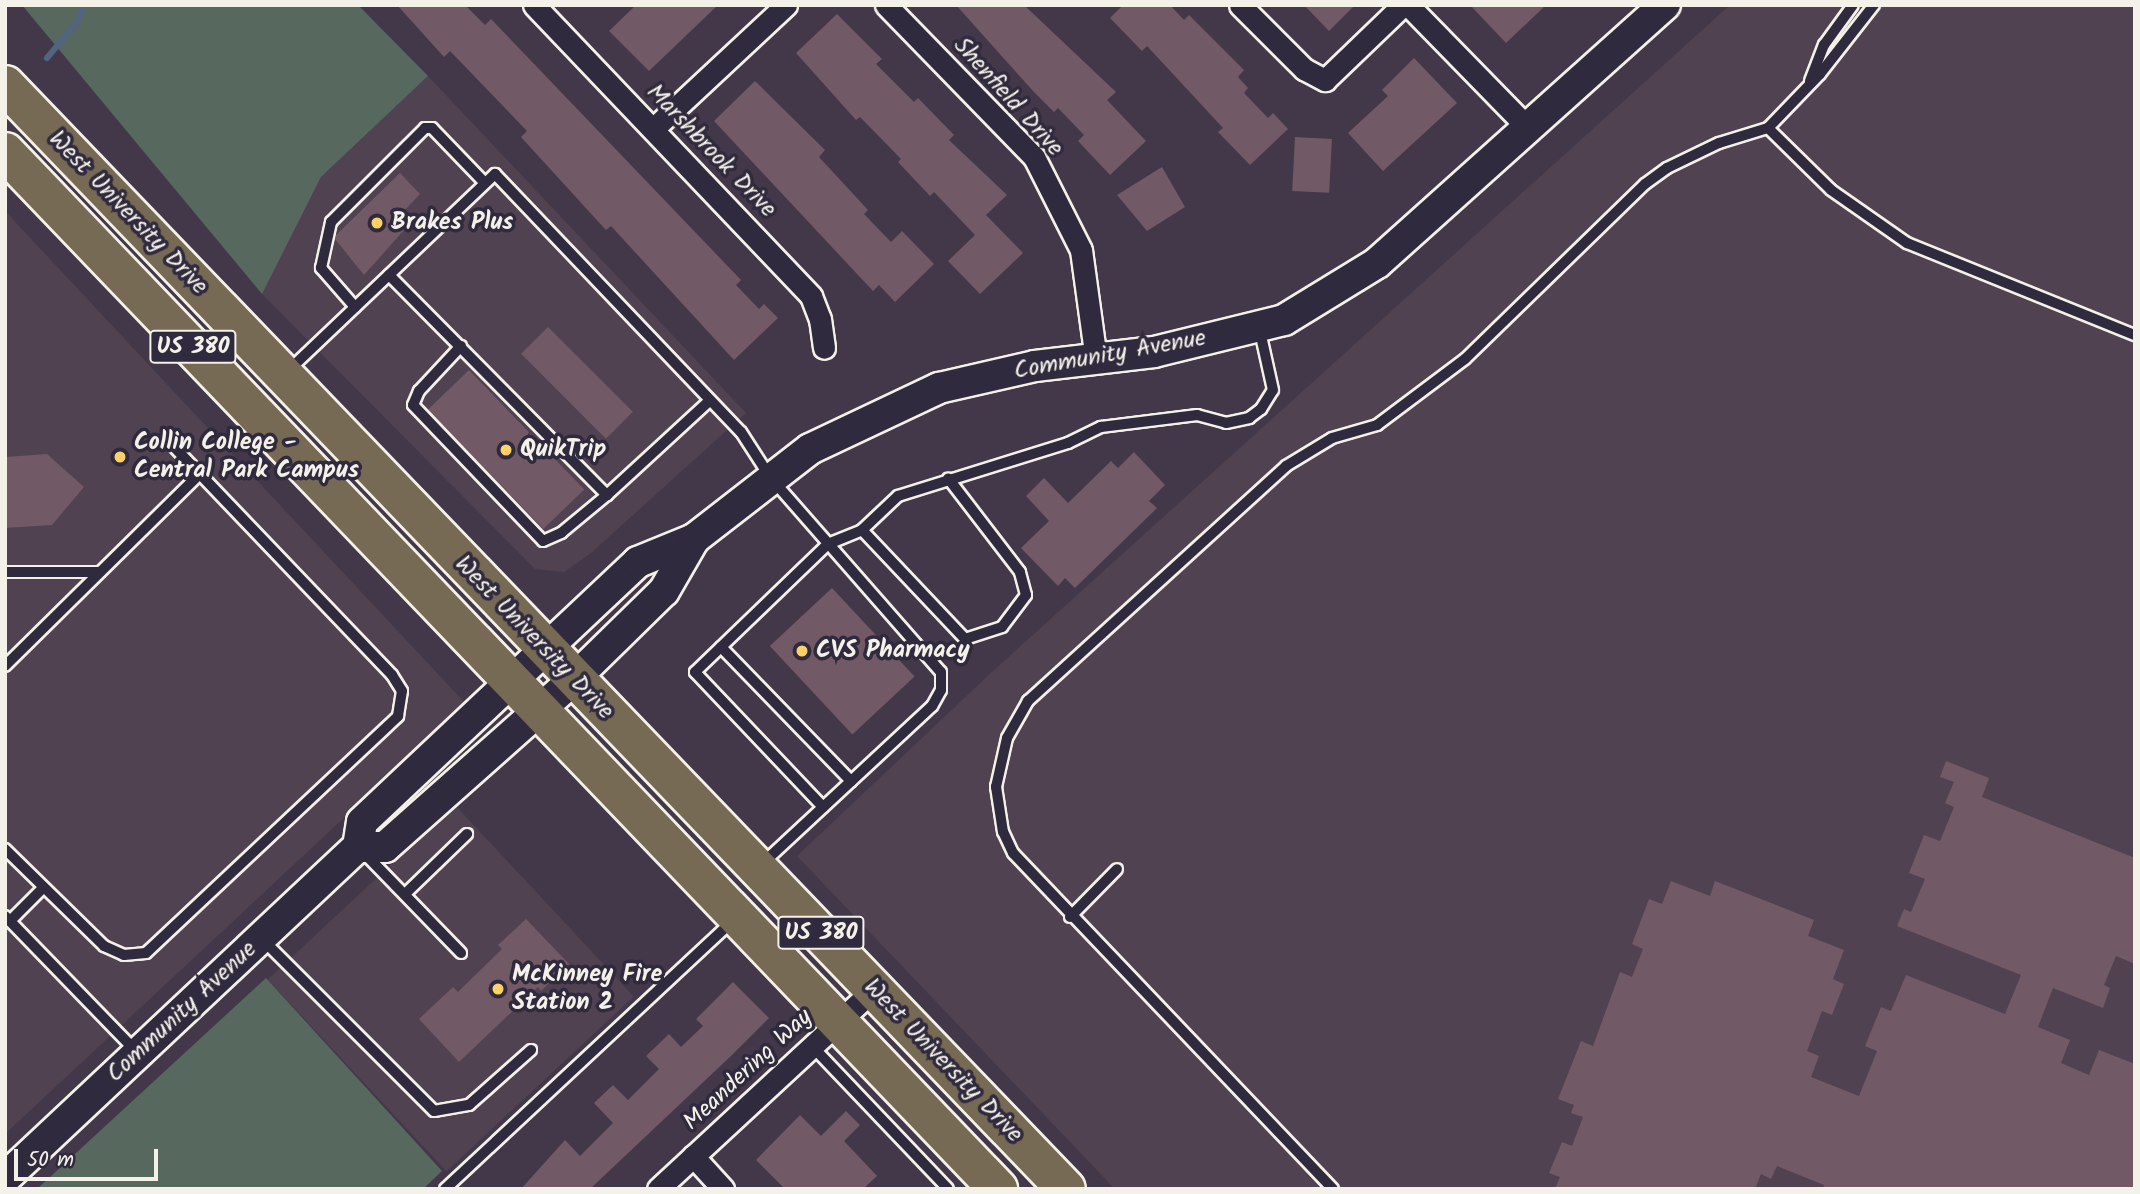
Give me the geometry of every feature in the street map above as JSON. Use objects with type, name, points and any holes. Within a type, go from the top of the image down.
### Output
[{"type":"highway","name":"West University Drive","points":[[5,85],[573,680],[758,867],[1066,1189]]},
{"type":"highway","name":"West University Drive","points":[[5,152],[737,916],[825,1034],[998,1189]]},
{"type":"street","name":"Marshbrook Drive","points":[[534,5],[811,296],[820,319],[824,348]]},
{"type":"street","points":[[653,129],[786,5]]},
{"type":"street","name":"Shenfield Drive","points":[[886,5],[1041,169],[1081,250],[1096,359]]},
{"type":"street","points":[[1240,5],[1304,69],[1325,80],[1406,5],[1527,127]]},
{"type":"street","name":"Community Avenue","points":[[5,1178],[358,847],[385,847],[527,695],[546,651],[638,562],[694,539],[769,477],[810,449],[939,388],[1035,366],[1154,352],[1284,320],[1377,263],[1665,5]]},
{"type":"street","name":"Community Avenue","points":[[527,695],[573,680],[664,591],[694,539]]},
{"type":"street","name":"Meandering Way","points":[[658,1189],[874,989]]},
{"type":"street","points":[[693,1156],[723,1189]]},
{"type":"lane","points":[[1808,88],[1824,45],[1853,5]]},
{"type":"lane","points":[[1333,1189],[1070,916],[1013,853],[998,810],[999,761],[1016,719],[1028,701],[1286,466],[1332,438],[1377,425],[1465,359],[1645,184],[1695,153],[1768,128],[1808,88],[1874,5]]},
{"type":"lane","points":[[355,307],[321,268],[331,222],[425,128],[432,128],[485,183]]},
{"type":"lane","points":[[1768,128],[1847,203],[1907,243],[2135,335]]},
{"type":"lane","points":[[283,376],[495,174],[708,402],[741,432],[769,477],[936,662],[942,681],[932,706],[758,867]]},
{"type":"lane","points":[[389,275],[607,495]]},
{"type":"lane","points":[[823,807],[695,672],[828,544],[862,530],[898,496],[948,478],[1068,443],[1101,426],[1197,415],[1226,423],[1249,418],[1261,409],[1273,390],[1259,326]]},
{"type":"lane","points":[[461,346],[423,386],[413,405],[543,541],[561,533],[607,495],[708,402]]},
{"type":"lane","points":[[5,849],[104,946],[124,955],[146,953],[398,716],[402,691],[392,675],[168,441]]},
{"type":"lane","points":[[5,666],[200,474]]},
{"type":"lane","points":[[862,530],[965,639],[1002,627],[1026,596],[1020,572],[948,478]]},
{"type":"lane","points":[[5,572],[100,572]]},
{"type":"lane","points":[[721,647],[851,781]]},
{"type":"lane","points":[[406,893],[467,834]]},
{"type":"lane","points":[[358,847],[406,893],[461,953]]},
{"type":"lane","points":[[1070,916],[1117,869]]},
{"type":"lane","points":[[43,888],[8,919],[138,1054]]},
{"type":"lane","points":[[445,1189],[737,916]]},
{"type":"lane","points":[[261,939],[434,1111],[469,1105],[531,1050]]},
{"type":"lane","points":[[825,1034],[948,1189]]},
{"type":"shaded area","points":[[1730,5],[2135,5],[2135,1189],[1115,1189],[797,856],[993,671]]},
{"type":"shaded area","points":[[428,76],[746,413],[591,553],[564,572],[535,569],[262,294],[321,177]]},
{"type":"shaded area","name":"Collin College - Central Park Campus","points":[[5,211],[466,704],[5,1134]]},
{"type":"shaded area","points":[[455,805],[634,997],[446,1171],[268,980]]},
{"type":"green space","points":[[22,5],[358,5],[428,76],[321,177],[262,294]]},
{"type":"green space","points":[[266,978],[442,1171],[423,1189],[37,1189]]},
{"type":"building","points":[[397,5],[465,5],[485,25],[491,19],[741,280],[736,285],[759,309],[764,304],[778,318],[734,360],[611,226],[606,230],[521,137],[527,131],[450,51],[444,57]]},
{"type":"building","points":[[636,5],[718,5],[649,71],[609,31]]},
{"type":"building","points":[[956,5],[1024,5],[1116,92],[1107,100],[1146,141],[1110,175],[1078,141],[1084,135],[1058,108],[1054,112],[1033,91]]},
{"type":"building","points":[[1123,5],[1170,5],[1184,20],[1189,15],[1244,70],[1238,77],[1248,88],[1244,93],[1268,118],[1273,113],[1288,129],[1250,165],[1218,132],[1223,128],[1147,46],[1142,51],[1110,18]]},
{"type":"building","points":[[1304,5],[1355,5],[1329,31]]},
{"type":"building","points":[[1470,5],[1546,5],[1506,43]]},
{"type":"building","points":[[837,14],[882,59],[876,64],[914,102],[918,98],[954,135],[949,140],[1007,195],[986,215],[1023,253],[980,294],[948,261],[975,235],[934,192],[930,196],[898,162],[901,159],[860,117],[856,120],[796,53]]},
{"type":"building","points":[[1414,58],[1457,103],[1383,171],[1348,133],[1388,96],[1382,90]]},
{"type":"building","points":[[755,81],[825,150],[819,157],[868,210],[864,214],[891,242],[902,231],[934,264],[895,302],[879,285],[873,291],[714,121]]},
{"type":"building","points":[[1295,137],[1332,139],[1329,193],[1292,191]]},
{"type":"building","points":[[1162,167],[1185,207],[1147,231],[1117,195]]},
{"type":"building","points":[[400,173],[420,194],[404,211],[413,220],[364,275],[335,239],[336,235]]},
{"type":"building","points":[[548,327],[633,412],[606,439],[521,354]]},
{"type":"building","name":"QuikTrip","points":[[469,370],[584,489],[543,529],[428,410]]},
{"type":"building","points":[[1134,452],[1165,485],[1149,501],[1157,508],[1075,588],[1065,578],[1058,586],[1021,548],[1049,521],[1026,496],[1044,478],[1068,503],[1111,461],[1118,468]]},
{"type":"building","points":[[47,454],[84,487],[52,525],[5,528],[5,457]]},
{"type":"building","name":"CVS Pharmacy","points":[[832,588],[915,676],[852,734],[770,646]]},
{"type":"building","points":[[1946,761],[1989,778],[1982,797],[2135,858],[2135,964],[2116,956],[2104,985],[2110,988],[2103,1008],[2053,988],[2038,1027],[2070,1040],[2061,1063],[2089,1075],[2099,1050],[2135,1064],[2135,1189],[1823,1189],[1824,1185],[1777,1166],[1771,1179],[1761,1174],[1755,1189],[1555,1189],[1560,1177],[1549,1173],[1562,1142],[1572,1146],[1583,1117],[1571,1113],[1574,1105],[1558,1099],[1581,1041],[1593,1046],[1620,972],[1632,977],[1643,949],[1632,944],[1649,899],[1662,904],[1671,881],[1710,896],[1715,881],[1814,920],[1808,936],[1844,950],[1833,979],[1844,984],[1832,1015],[1822,1011],[1807,1051],[1819,1056],[1811,1077],[1859,1096],[1877,1051],[1865,1046],[1881,1007],[1891,1011],[1906,975],[2005,1014],[2021,975],[1897,926],[1904,909],[1911,912],[1925,879],[1909,873],[1924,835],[1940,841],[1954,807],[1945,803],[1954,782],[1940,777]]},
{"type":"building","name":"McKinney Fire Station 2","points":[[526,919],[569,964],[541,991],[538,987],[459,1062],[419,1019],[453,987],[458,992],[502,949],[498,945]]},
{"type":"building","points":[[733,982],[769,1018],[732,1055],[590,1189],[521,1189],[565,1140],[580,1156],[613,1123],[594,1103],[613,1085],[628,1100],[659,1069],[646,1056],[669,1034],[681,1047],[703,1026],[696,1019]]},
{"type":"building","points":[[846,1111],[860,1125],[844,1141],[877,1176],[863,1189],[785,1189],[756,1160],[800,1115],[821,1136]]},
{"type":"waterway","points":[[47,58],[77,22],[85,5]]},
{"type":"place","name":"Brakes Plus","points":[[377,223]]},
{"type":"place","name":"QuikTrip","points":[[506,450]]},
{"type":"place","name":"Collin College - Central Park Campus","points":[[120,457]]},
{"type":"place","name":"CVS Pharmacy","points":[[802,651]]},
{"type":"place","name":"McKinney Fire Station 2","points":[[498,989]]}]
